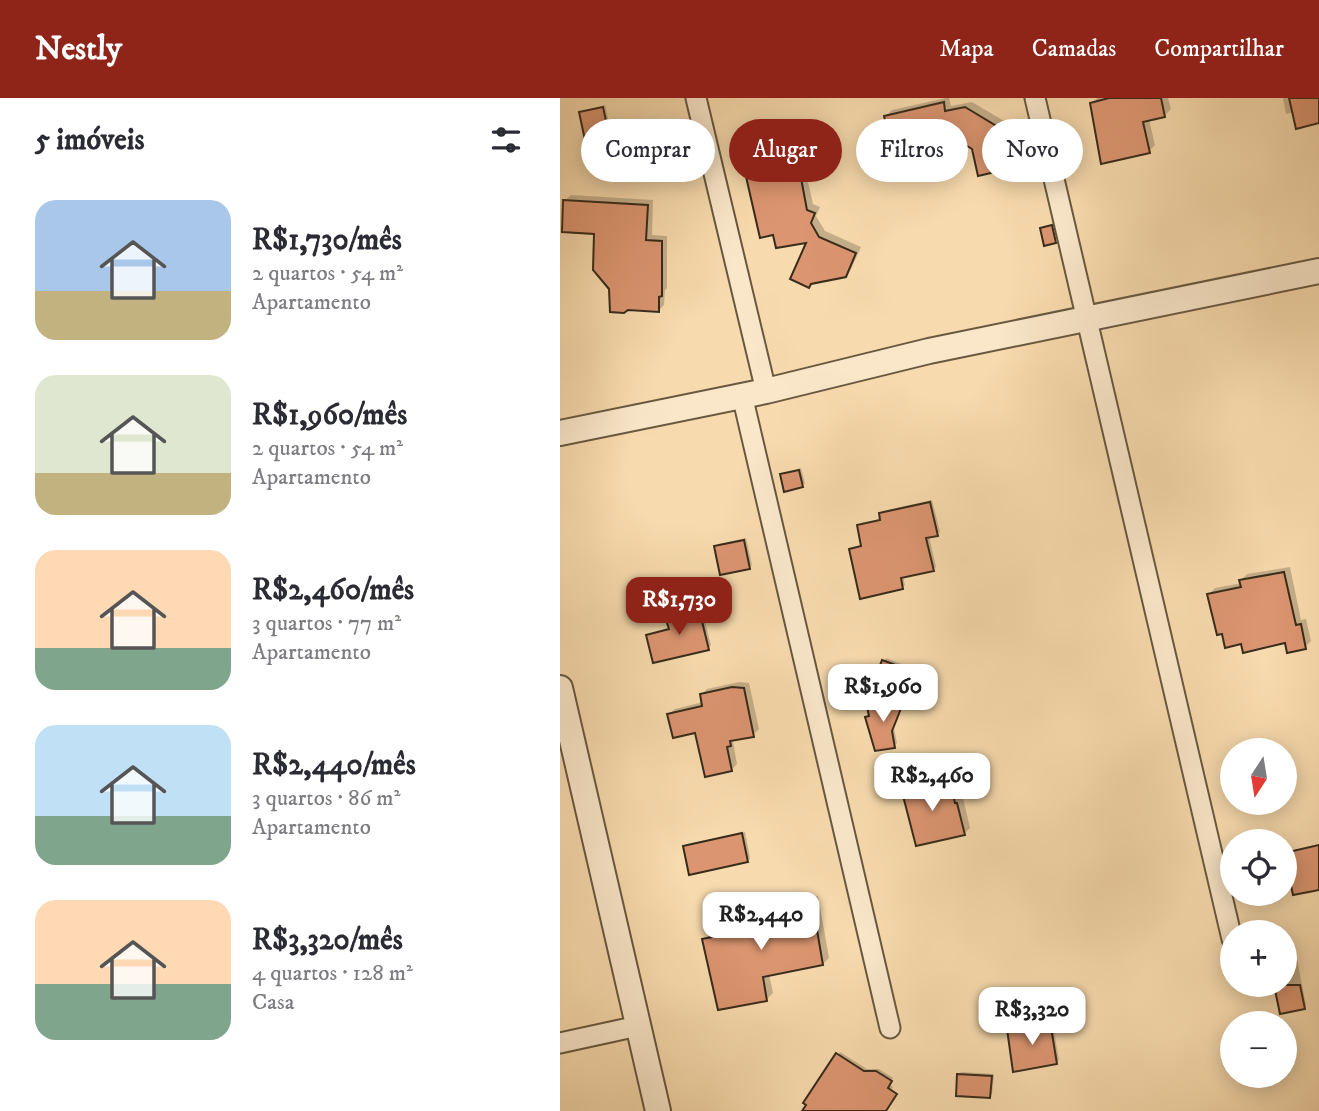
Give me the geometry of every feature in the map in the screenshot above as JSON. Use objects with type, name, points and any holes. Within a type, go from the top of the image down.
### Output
[{"type":"street","points":[[695,98],[754,393],[890,1028]]},
{"type":"street","points":[[1035,98],[1228,920]]},
{"type":"street","points":[[560,433],[754,393],[929,351],[1319,271]]},
{"type":"street","points":[[560,688],[658,1111]]},
{"type":"street","points":[[560,1043],[638,1026]]},
{"type":"building","points":[[1109,98],[1161,98],[1165,117],[1143,122],[1150,153],[1101,164],[1090,103]]},
{"type":"building","points":[[1289,98],[1319,98],[1319,123],[1296,129]]},
{"type":"building","points":[[944,102],[945,111],[965,107],[985,119],[982,119],[982,175],[978,176],[972,149],[968,146],[968,119],[885,119],[884,116]]},
{"type":"building","points":[[603,107],[606,119],[581,119],[581,121],[579,112]]},
{"type":"building","points":[[747,182],[802,182],[807,210],[815,213],[811,223],[819,237],[856,253],[846,277],[811,284],[809,288],[790,279],[806,243],[776,248],[773,235],[760,238]]},
{"type":"building","points":[[563,200],[648,205],[646,240],[662,241],[662,296],[659,297],[659,312],[610,312],[609,289],[593,270],[594,234],[562,232]]},
{"type":"building","points":[[1052,225],[1056,243],[1044,246],[1040,228]]},
{"type":"building","points":[[799,470],[803,487],[784,492],[780,474]]},
{"type":"building","points":[[930,502],[938,536],[926,538],[934,571],[901,578],[903,589],[860,599],[849,549],[861,546],[857,525],[880,520],[879,513]]},
{"type":"building","points":[[744,540],[750,569],[720,575],[714,546]]},
{"type":"building","points":[[1284,572],[1296,625],[1301,624],[1306,649],[1287,653],[1285,643],[1243,653],[1241,644],[1225,648],[1222,634],[1217,635],[1207,594],[1241,587],[1239,580]]},
{"type":"building","points":[[699,609],[709,650],[653,663],[646,635],[669,629],[665,617]]},
{"type":"building","points":[[882,660],[915,672],[906,695],[874,681]]},
{"type":"building","points":[[732,687],[744,688],[754,737],[730,741],[731,746],[727,747],[732,771],[705,777],[695,733],[673,738],[667,714],[702,706],[700,694]]},
{"type":"building","points":[[904,701],[892,731],[895,748],[875,751],[865,717],[869,716],[867,707]]},
{"type":"building","points":[[931,782],[933,788],[951,785],[965,835],[916,846],[901,788]]},
{"type":"building","points":[[742,833],[748,862],[689,875],[683,846]]},
{"type":"building","points":[[1319,845],[1319,890],[1297,894],[1297,850]]},
{"type":"building","points":[[812,901],[823,965],[763,977],[767,1001],[718,1010],[702,939],[712,937],[722,924],[748,918],[756,913]]},
{"type":"building","points":[[1297,985],[1300,985],[1305,1009],[1279,1011],[1276,997],[1297,997]]},
{"type":"building","points":[[1050,1021],[1057,1064],[1013,1072],[1007,1029]]},
{"type":"building","points":[[836,1053],[864,1071],[876,1071],[892,1081],[888,1088],[897,1094],[886,1111],[802,1111],[806,1105],[803,1103]]},
{"type":"building","points":[[957,1074],[992,1076],[990,1098],[956,1096]]}]
